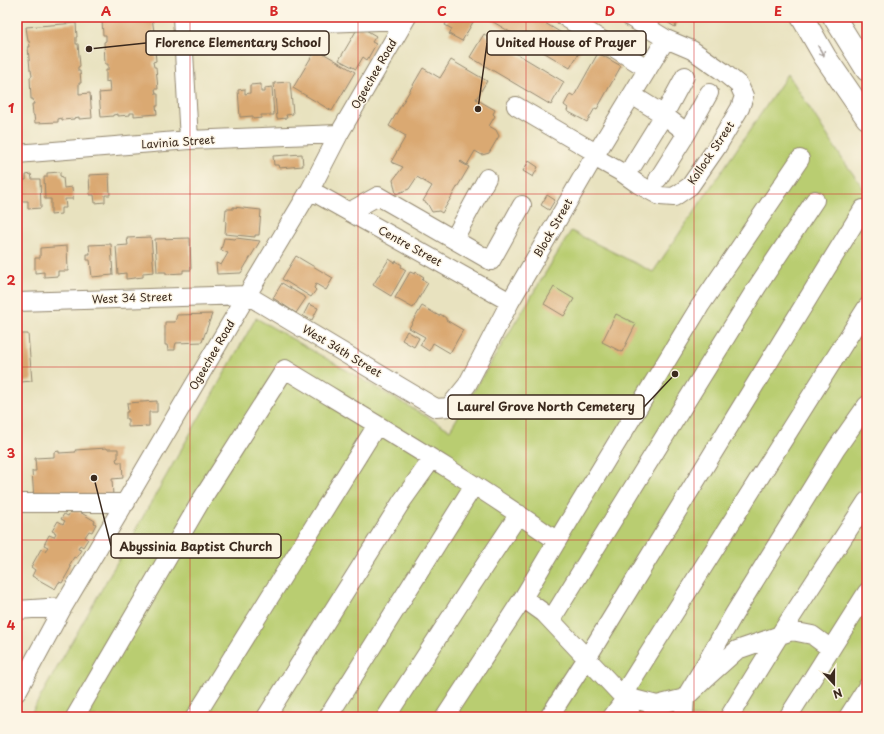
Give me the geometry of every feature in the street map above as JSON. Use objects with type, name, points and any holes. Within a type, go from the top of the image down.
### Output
[{"type":"highway","points":[[802,17],[825,57],[867,118]]},
{"type":"highway","points":[[834,17],[867,70]]},
{"type":"street","points":[[565,17],[648,69]]},
{"type":"street","points":[[634,18],[666,39]]},
{"type":"street","points":[[189,140],[182,22],[406,19]]},
{"type":"street","name":"Ogeechee Road","points":[[17,692],[63,607],[126,503],[247,294],[310,190],[339,134],[406,19]]},
{"type":"street","name":"Block Street","points":[[436,408],[449,407],[467,385],[510,302],[595,155],[666,39]]},
{"type":"street","name":"Kollock Street","points":[[516,106],[595,155],[638,184],[660,196],[674,197],[690,186],[740,108],[744,96],[739,85],[722,71],[692,50],[666,39]]},
{"type":"street","points":[[633,165],[664,115],[685,76]]},
{"type":"street","points":[[658,179],[687,133],[709,93]]},
{"type":"street","points":[[632,95],[664,115],[687,133]]},
{"type":"street","name":"Lavinia Street","points":[[17,154],[189,140],[339,134]]},
{"type":"street","points":[[445,717],[523,598],[700,306],[800,159]]},
{"type":"street","points":[[454,239],[488,178]]},
{"type":"street","name":"Centre Street","points":[[310,190],[510,302]]},
{"type":"street","points":[[349,212],[378,196],[492,261],[522,205]]},
{"type":"street","points":[[550,620],[757,287],[815,200]]},
{"type":"street","points":[[549,717],[863,209]]},
{"type":"street","points":[[467,278],[480,254]]},
{"type":"street","name":"West 34 Street","points":[[17,302],[247,294]]},
{"type":"street","name":"West 34th Street","points":[[247,294],[436,408]]},
{"type":"street","points":[[612,717],[623,697],[867,307]]},
{"type":"street","points":[[75,717],[202,500],[285,369],[474,485],[557,541]]},
{"type":"street","points":[[682,717],[684,713],[685,698],[734,614],[836,449],[867,405]]},
{"type":"street","points":[[195,717],[377,425]]},
{"type":"street","points":[[266,717],[402,501],[432,459]]},
{"type":"street","points":[[328,717],[474,485]]},
{"type":"street","points":[[729,717],[779,636],[867,501]]},
{"type":"street","points":[[17,503],[126,503]]},
{"type":"street","points":[[386,717],[519,514]]},
{"type":"street","points":[[788,717],[867,592]]},
{"type":"street","points":[[523,598],[544,613],[628,702],[631,717]]},
{"type":"street","points":[[17,605],[17,610],[63,607]]},
{"type":"street","points":[[623,697],[657,705],[685,698],[737,650],[792,632],[812,635],[831,649]]},
{"type":"street","points":[[848,717],[867,687]]},
{"type":"green space","points":[[788,74],[843,160],[867,193],[867,717],[29,717],[256,318],[450,430],[571,231],[653,272]]},
{"type":"building","points":[[152,17],[154,32],[151,32],[152,39],[154,39],[156,61],[153,62],[154,67],[156,67],[158,89],[155,89],[156,94],[158,94],[158,106],[156,106],[157,114],[134,116],[134,113],[130,113],[130,115],[118,116],[118,114],[101,117],[99,93],[110,92],[109,81],[106,82],[106,70],[108,70],[108,64],[105,64],[104,42],[106,41],[106,35],[103,35],[102,21]]},
{"type":"building","points":[[449,17],[476,17],[462,41],[449,34],[452,29],[445,25]]},
{"type":"building","points":[[492,17],[535,17],[583,46],[570,68],[490,20]]},
{"type":"building","points":[[659,17],[681,17],[675,27]]},
{"type":"building","points":[[76,23],[76,44],[78,44],[80,66],[78,67],[78,71],[80,71],[81,83],[79,83],[79,94],[90,93],[92,118],[79,119],[79,117],[62,120],[62,118],[58,119],[58,122],[35,123],[32,104],[34,104],[33,99],[31,99],[30,77],[32,76],[28,47],[30,47],[26,27]]},
{"type":"building","points":[[359,26],[376,36],[372,42],[376,44],[367,60],[363,57],[356,69],[339,60]]},
{"type":"building","points":[[484,34],[564,82],[551,105],[470,57]]},
{"type":"building","points":[[316,49],[355,72],[332,111],[293,88]]},
{"type":"building","points":[[598,53],[621,66],[597,109],[595,108],[587,122],[567,111],[568,108],[564,105],[570,94],[574,96]]},
{"type":"building","points":[[451,60],[487,81],[476,99],[495,110],[493,114],[495,116],[489,126],[496,130],[499,136],[489,153],[482,155],[475,151],[467,165],[461,161],[460,162],[469,167],[442,213],[439,211],[432,212],[427,203],[423,201],[432,186],[417,177],[409,189],[396,194],[393,180],[403,167],[391,162],[406,136],[389,126],[423,68],[440,78]]},
{"type":"building","points":[[290,82],[293,114],[286,115],[287,118],[277,119],[274,83]]},
{"type":"building","points":[[261,84],[261,92],[265,92],[265,88],[272,87],[274,115],[261,115],[261,118],[253,119],[253,116],[240,117],[238,90],[245,89],[245,94],[250,93],[250,85]]},
{"type":"building","points":[[302,154],[303,166],[279,168],[278,165],[274,165],[273,156]]},
{"type":"building","points":[[529,161],[538,167],[533,177],[523,171]]},
{"type":"building","points":[[60,172],[60,176],[63,177],[64,188],[72,187],[73,199],[65,199],[66,208],[61,208],[61,214],[51,215],[51,199],[45,199],[44,177],[47,177],[47,173]]},
{"type":"building","points":[[31,174],[32,179],[40,179],[41,208],[28,209],[28,201],[21,201],[21,180],[26,180],[26,175]]},
{"type":"building","points":[[109,174],[110,195],[105,195],[105,202],[95,203],[94,195],[90,195],[89,175]]},
{"type":"building","points":[[547,195],[555,200],[549,210],[541,205]]},
{"type":"building","points":[[233,207],[261,210],[259,235],[255,235],[255,237],[225,234],[226,209],[233,209]]},
{"type":"building","points":[[151,237],[154,272],[143,273],[143,277],[126,279],[126,273],[118,274],[116,246],[128,245],[127,238]]},
{"type":"building","points":[[190,238],[191,270],[183,270],[183,273],[166,274],[166,272],[157,272],[155,239]]},
{"type":"building","points":[[224,238],[260,241],[241,273],[217,274],[216,263],[221,265],[228,253],[221,250]]},
{"type":"building","points":[[111,244],[113,275],[92,277],[90,260],[87,260],[87,254],[90,254],[89,245]]},
{"type":"building","points":[[67,246],[68,271],[58,271],[58,276],[44,277],[44,272],[35,273],[35,258],[40,258],[40,248]]},
{"type":"building","points":[[296,256],[333,278],[326,290],[316,284],[314,288],[316,290],[311,297],[282,279]]},
{"type":"building","points":[[389,259],[395,263],[396,261],[406,270],[391,296],[373,285]]},
{"type":"building","points":[[410,272],[415,274],[416,272],[424,277],[422,279],[428,283],[413,308],[395,298]]},
{"type":"building","points":[[282,283],[306,298],[296,313],[273,298]]},
{"type":"building","points":[[554,287],[574,299],[564,316],[544,304]]},
{"type":"building","points":[[309,304],[318,308],[312,320],[303,316]]},
{"type":"building","points":[[422,306],[439,316],[440,314],[446,318],[446,320],[463,330],[450,353],[433,343],[429,351],[420,345],[425,337],[409,328]]},
{"type":"building","points":[[212,314],[202,342],[176,343],[175,350],[168,350],[167,345],[165,345],[165,322],[175,322],[177,315]]},
{"type":"building","points":[[616,314],[636,324],[622,352],[602,342]]},
{"type":"building","points":[[407,331],[419,338],[414,347],[402,340]]},
{"type":"building","points":[[18,334],[28,334],[32,381],[21,382]]},
{"type":"building","points":[[157,401],[157,412],[149,412],[149,426],[128,427],[128,419],[126,419],[126,412],[128,412],[127,403]]},
{"type":"building","points":[[107,448],[118,449],[118,458],[116,459],[117,462],[122,462],[123,478],[112,479],[113,496],[34,499],[32,471],[36,471],[35,458],[54,457],[54,452],[59,451],[59,453],[76,452],[75,450]]},
{"type":"building","points":[[71,511],[78,511],[95,521],[94,523],[96,524],[92,532],[89,531],[85,537],[88,539],[83,547],[80,545],[78,549],[81,550],[76,558],[74,557],[69,566],[71,567],[62,583],[59,582],[55,589],[32,576],[35,570],[31,567],[41,549],[45,551],[48,547],[44,545],[49,535],[54,537],[56,533],[52,531],[58,521],[63,524],[65,521],[61,519],[64,514],[68,516]]},
{"type":"place","name":"Florence Elementary School","points":[[89,49]]},
{"type":"place","name":"United House of Prayer","points":[[478,109]]},
{"type":"place","name":"Laurel Grove North Cemetery","points":[[675,374]]},
{"type":"place","name":"Abyssinia Baptist Church","points":[[94,478]]}]
